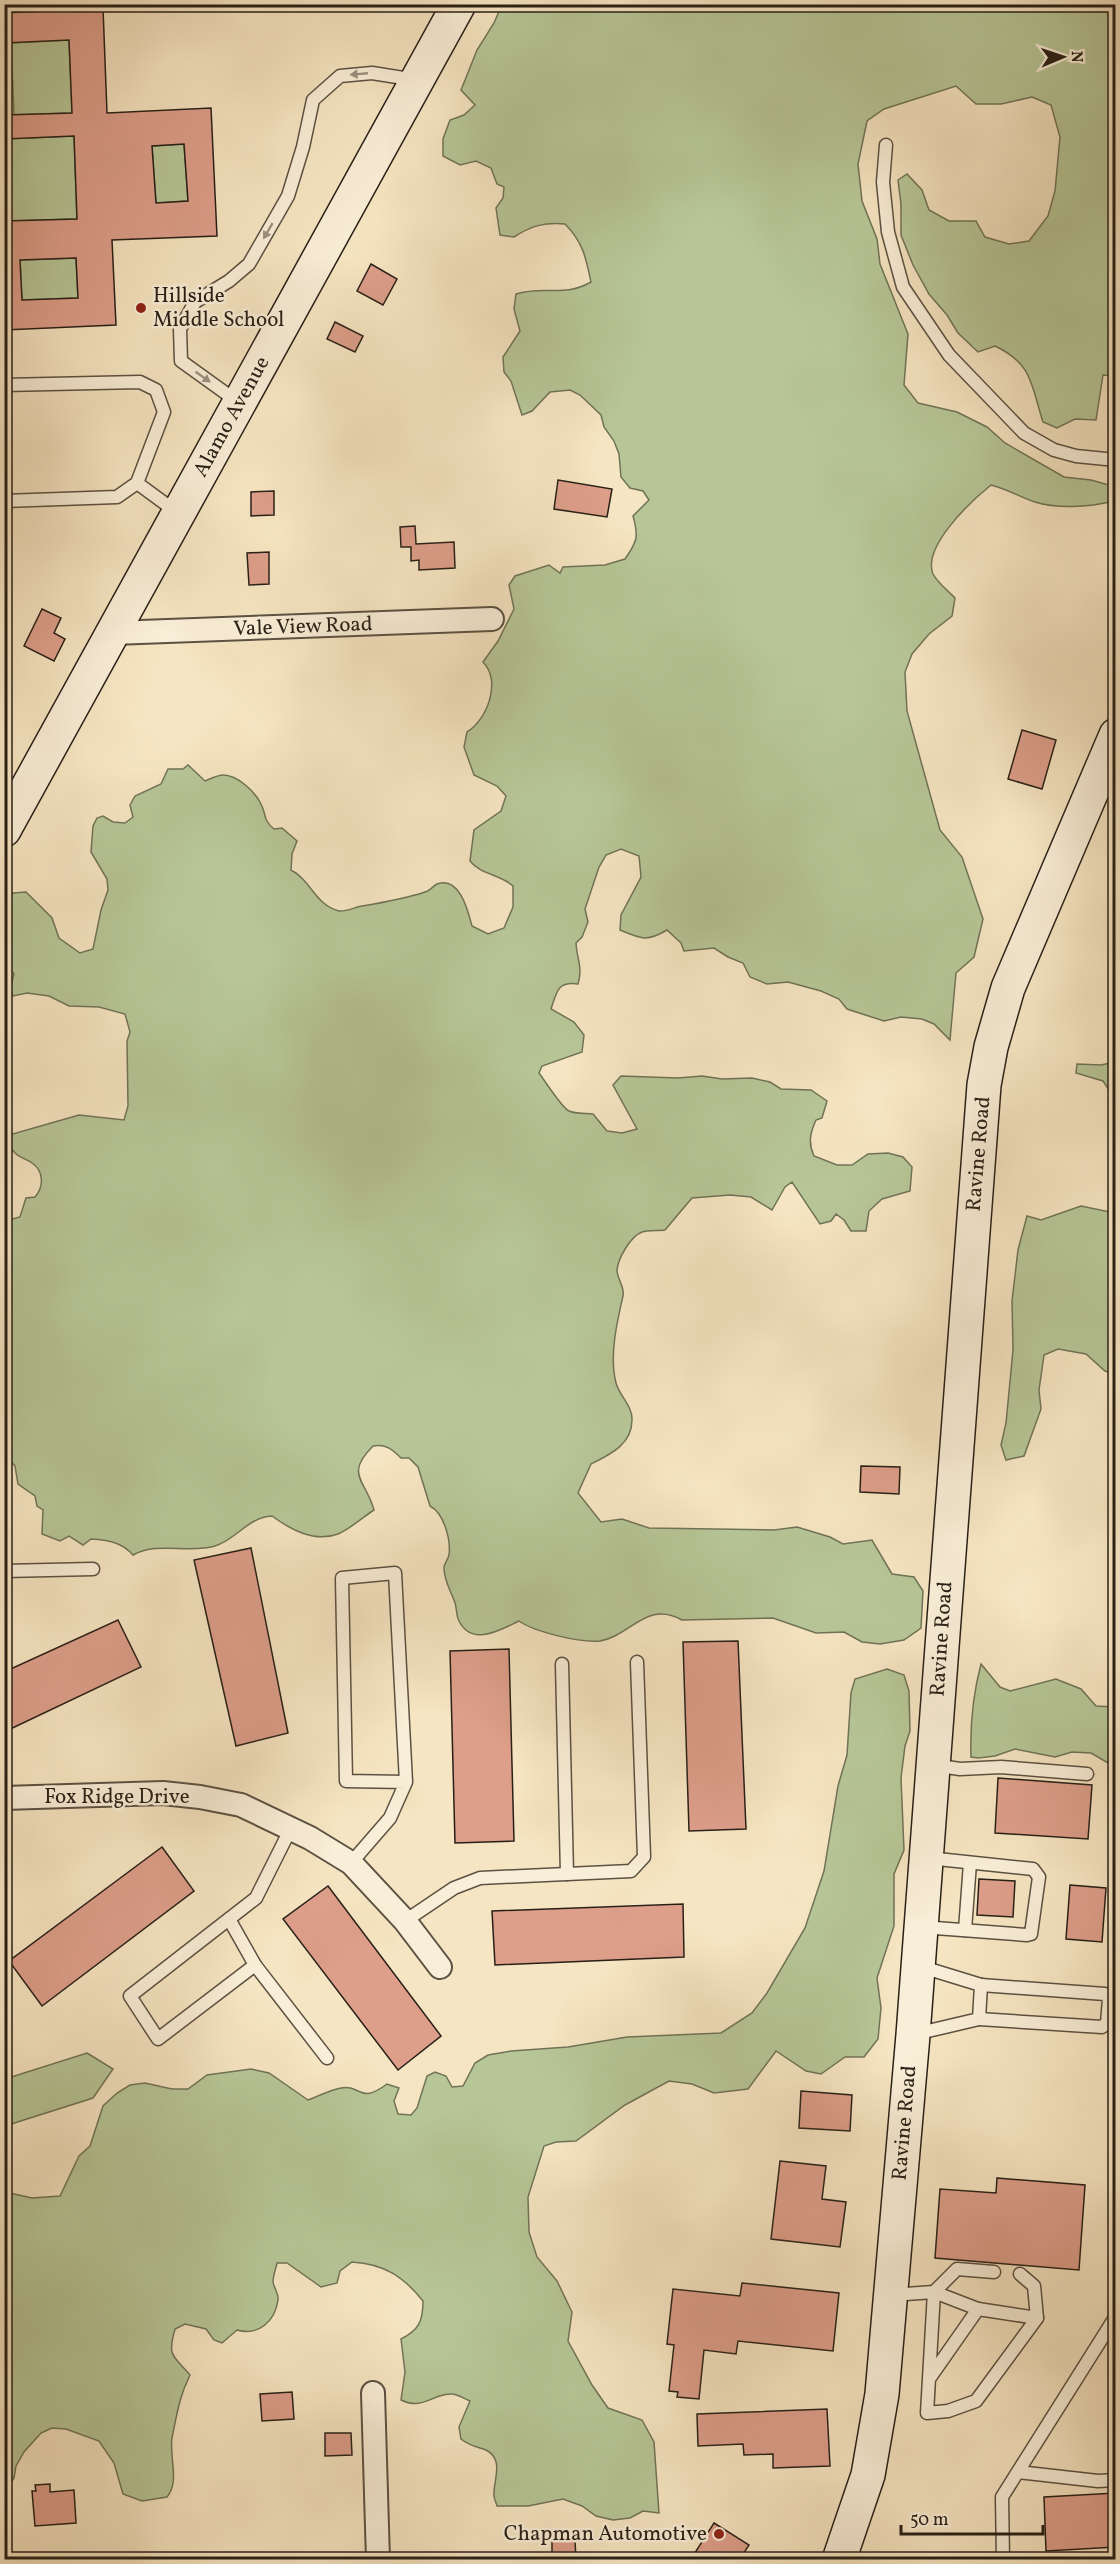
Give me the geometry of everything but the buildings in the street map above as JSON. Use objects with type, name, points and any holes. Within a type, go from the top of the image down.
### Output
[{"type":"street","name":"Alamo Avenue","points":[[4,830],[14,798],[113,633],[459,4]]},
{"type":"street","name":"Vale View Road","points":[[113,633],[492,619]]},
{"type":"street","name":"Ravine Road","points":[[839,2559],[868,2475],[882,2394],[913,2035],[982,1110],[991,1047],[1008,988],[1022,953],[1116,735]]},
{"type":"street","name":"Fox Ridge Drive","points":[[4,1798],[163,1793],[241,1804],[291,1828],[351,1863],[405,1921],[440,1967]]},
{"type":"street","points":[[373,2393],[378,2559]]},
{"type":"lane","points":[[240,404],[181,361],[180,329],[195,302],[229,281],[249,264],[288,196],[303,147],[313,100],[340,76],[372,73],[417,80]]},
{"type":"lane","points":[[886,145],[883,182],[888,232],[903,287],[949,355],[1024,433],[1054,450],[1076,456],[1116,460]]},
{"type":"lane","points":[[4,385],[140,382],[156,390],[164,412],[137,483],[117,497],[4,501]]},
{"type":"lane","points":[[137,483],[179,513]]},
{"type":"lane","points":[[4,1571],[93,1569]]},
{"type":"lane","points":[[351,1863],[390,1818],[406,1782],[395,1573],[342,1578],[346,1781],[406,1782]]},
{"type":"lane","points":[[405,1921],[454,1888],[480,1878],[631,1871],[644,1857],[637,1662]]},
{"type":"lane","points":[[562,1664],[567,1874]]},
{"type":"lane","points":[[932,1765],[960,1769],[1001,1767],[1087,1774]]},
{"type":"lane","points":[[255,1965],[158,2039],[130,1996],[256,1898],[291,1828]]},
{"type":"lane","points":[[921,1927],[1030,1934],[1039,1877],[1033,1869],[926,1858]]},
{"type":"lane","points":[[965,1929],[970,1863]]},
{"type":"lane","points":[[229,1919],[255,1965],[327,2058]]},
{"type":"lane","points":[[913,2035],[979,2019],[1102,2027],[1107,2023],[1109,1999],[1105,1994],[981,1985],[918,1966]]},
{"type":"lane","points":[[979,2019],[981,1985]]},
{"type":"lane","points":[[994,2272],[957,2270],[934,2292],[927,2413],[948,2411],[976,2401],[1037,2318],[1034,2286],[1020,2274]]},
{"type":"lane","points":[[890,2295],[934,2292],[978,2309],[1037,2318]]},
{"type":"lane","points":[[929,2379],[978,2309]]},
{"type":"lane","points":[[1003,2559],[1002,2497],[1116,2316]]},
{"type":"lane","points":[[1018,2472],[1098,2481],[1116,2480]]},
{"type":"green space","points":[[552,4],[1115,5],[1116,376],[1103,375],[1096,420],[1075,419],[1057,428],[1043,422],[1033,386],[1024,368],[1017,360],[995,346],[978,352],[958,333],[947,315],[929,294],[913,265],[901,235],[898,180],[907,174],[922,190],[929,210],[949,221],[976,221],[985,237],[1009,244],[1029,241],[1048,216],[1055,191],[1060,137],[1051,105],[1032,97],[1001,104],[976,104],[956,86],[884,109],[867,121],[858,164],[862,201],[877,239],[880,264],[908,334],[904,385],[918,403],[957,412],[987,427],[1005,443],[1064,477],[1109,485],[1110,502],[1053,506],[1035,502],[991,485],[950,525],[935,551],[932,563],[933,574],[955,598],[952,616],[929,634],[912,654],[905,672],[907,711],[940,830],[962,857],[983,919],[974,957],[956,973],[950,1040],[934,1024],[922,1019],[901,1017],[884,1021],[847,1009],[839,999],[821,991],[788,982],[767,984],[750,977],[743,963],[714,948],[684,951],[681,943],[667,930],[644,938],[620,930],[621,915],[641,877],[639,856],[621,849],[606,855],[599,867],[585,909],[588,922],[582,937],[576,943],[580,968],[578,984],[562,986],[551,1009],[574,1022],[584,1035],[582,1052],[542,1066],[539,1073],[566,1109],[574,1113],[593,1114],[607,1131],[622,1133],[637,1129],[613,1085],[621,1076],[752,1078],[770,1082],[781,1089],[811,1090],[827,1101],[822,1118],[816,1120],[811,1134],[810,1142],[814,1156],[837,1165],[852,1165],[868,1154],[888,1153],[903,1157],[912,1167],[910,1191],[882,1199],[869,1211],[866,1231],[851,1231],[844,1220],[836,1214],[831,1221],[820,1224],[792,1182],[785,1187],[772,1210],[751,1197],[730,1195],[692,1198],[665,1230],[644,1231],[638,1234],[622,1254],[617,1270],[623,1293],[613,1362],[616,1383],[632,1415],[631,1429],[624,1443],[591,1464],[578,1493],[601,1522],[622,1519],[649,1528],[774,1530],[797,1527],[830,1537],[843,1544],[872,1540],[892,1574],[914,1577],[923,1591],[921,1628],[904,1640],[880,1644],[862,1642],[844,1632],[816,1633],[773,1618],[682,1620],[658,1614],[639,1621],[611,1638],[600,1641],[558,1636],[519,1621],[487,1634],[471,1633],[458,1619],[455,1603],[446,1582],[444,1566],[449,1555],[448,1535],[439,1514],[430,1506],[418,1467],[409,1458],[401,1458],[392,1450],[382,1446],[373,1446],[364,1456],[358,1471],[374,1510],[338,1534],[311,1536],[294,1530],[272,1516],[256,1520],[215,1546],[194,1549],[153,1549],[133,1555],[119,1544],[108,1541],[91,1539],[83,1545],[69,1536],[60,1541],[42,1534],[43,1510],[37,1506],[35,1496],[18,1484],[15,1466],[7,1457],[5,1458],[5,1221],[20,1217],[26,1198],[35,1197],[41,1184],[39,1170],[13,1151],[9,1135],[79,1115],[124,1120],[128,1106],[127,1041],[130,1032],[125,1014],[99,1007],[69,1006],[49,996],[27,993],[13,996],[10,989],[14,974],[5,962],[5,902],[13,893],[26,892],[52,918],[59,938],[80,953],[93,949],[101,910],[108,890],[107,879],[91,852],[93,826],[97,818],[103,816],[113,822],[125,823],[133,817],[130,805],[135,796],[161,784],[168,769],[183,769],[188,765],[205,781],[223,775],[229,776],[240,781],[255,794],[270,826],[274,829],[282,828],[297,841],[292,854],[291,870],[298,874],[331,908],[345,911],[427,891],[437,884],[445,883],[452,885],[462,896],[472,926],[488,934],[504,928],[513,907],[513,886],[474,866],[470,861],[474,830],[501,811],[506,796],[497,786],[474,775],[464,747],[467,732],[481,719],[490,700],[491,679],[489,670],[483,662],[498,641],[514,609],[509,585],[515,576],[549,565],[560,573],[563,567],[605,565],[625,559],[636,539],[633,516],[649,500],[643,491],[630,488],[621,477],[619,454],[614,441],[604,427],[601,415],[580,395],[570,390],[550,392],[532,411],[522,415],[511,381],[504,372],[503,357],[520,331],[514,309],[516,294],[572,289],[591,282],[583,251],[576,237],[565,224],[538,226],[514,237],[500,235],[496,208],[503,198],[504,187],[497,184],[491,168],[476,161],[460,165],[443,156],[443,139],[450,120],[464,115],[475,105],[461,90],[477,50],[500,9],[508,5],[527,5],[544,9]]},
{"type":"green space","points":[[69,40],[72,113],[14,115],[11,43]]},
{"type":"green space","points":[[74,136],[77,219],[9,221],[6,139]]},
{"type":"green space","points":[[184,144],[188,201],[156,203],[152,146]]},
{"type":"green space","points":[[76,258],[78,298],[22,300],[20,260]]},
{"type":"green space","points":[[1115,1062],[1115,1099],[1103,1081],[1076,1073],[1077,1064],[1101,1065]]},
{"type":"green space","points":[[1081,1206],[1115,1213],[1115,1374],[1105,1371],[1086,1354],[1058,1349],[1044,1355],[1039,1390],[1041,1409],[1024,1456],[1006,1460],[1001,1445],[1006,1423],[1013,1350],[1012,1301],[1018,1250],[1027,1216],[1041,1220]]},
{"type":"green space","points":[[981,1664],[1000,1687],[1010,1691],[1056,1679],[1081,1689],[1096,1706],[1114,1707],[1115,1705],[1115,1767],[1091,1753],[1072,1752],[1055,1757],[1015,1749],[995,1756],[971,1757],[973,1710]]},
{"type":"green space","points":[[887,1669],[904,1675],[909,1691],[910,1731],[905,1746],[901,1778],[904,1850],[894,1874],[894,1926],[877,1978],[881,2008],[878,2039],[864,2057],[845,2057],[821,2074],[806,2071],[776,2051],[748,2089],[714,2093],[692,2084],[669,2081],[625,2105],[576,2141],[556,2142],[544,2146],[528,2197],[529,2232],[537,2257],[557,2281],[572,2312],[568,2341],[592,2385],[608,2408],[642,2420],[654,2442],[659,2513],[643,2511],[630,2518],[613,2520],[596,2516],[582,2506],[563,2499],[528,2506],[497,2506],[494,2498],[497,2470],[495,2459],[486,2450],[461,2439],[459,2427],[470,2401],[452,2394],[445,2394],[416,2404],[401,2400],[405,2372],[401,2339],[419,2324],[423,2301],[408,2285],[392,2273],[374,2265],[352,2262],[340,2271],[337,2283],[321,2287],[287,2263],[277,2263],[273,2282],[278,2300],[269,2321],[252,2331],[237,2330],[222,2343],[214,2340],[206,2329],[185,2324],[175,2329],[173,2355],[190,2375],[181,2398],[172,2438],[174,2477],[167,2497],[142,2501],[123,2494],[114,2463],[99,2441],[66,2429],[52,2428],[41,2433],[24,2452],[16,2466],[14,2478],[5,2492],[5,2192],[32,2198],[60,2196],[79,2156],[90,2146],[103,2106],[130,2085],[145,2083],[172,2089],[188,2089],[207,2075],[251,2069],[269,2073],[308,2100],[341,2088],[371,2093],[387,2084],[399,2088],[394,2101],[398,2114],[411,2115],[417,2108],[427,2076],[435,2072],[446,2076],[452,2087],[463,2086],[475,2063],[488,2055],[568,2047],[627,2037],[721,2033],[752,2013],[767,1993],[805,1928],[824,1871],[838,1786],[847,1755],[851,1693],[855,1679]]},
{"type":"green space","points":[[87,2053],[113,2069],[93,2098],[5,2126],[5,2079]]},
{"type":"place","name":"Hillside Middle School","points":[[141,308]]},
{"type":"place","name":"Chapman Automotive","points":[[719,2534]]}]
